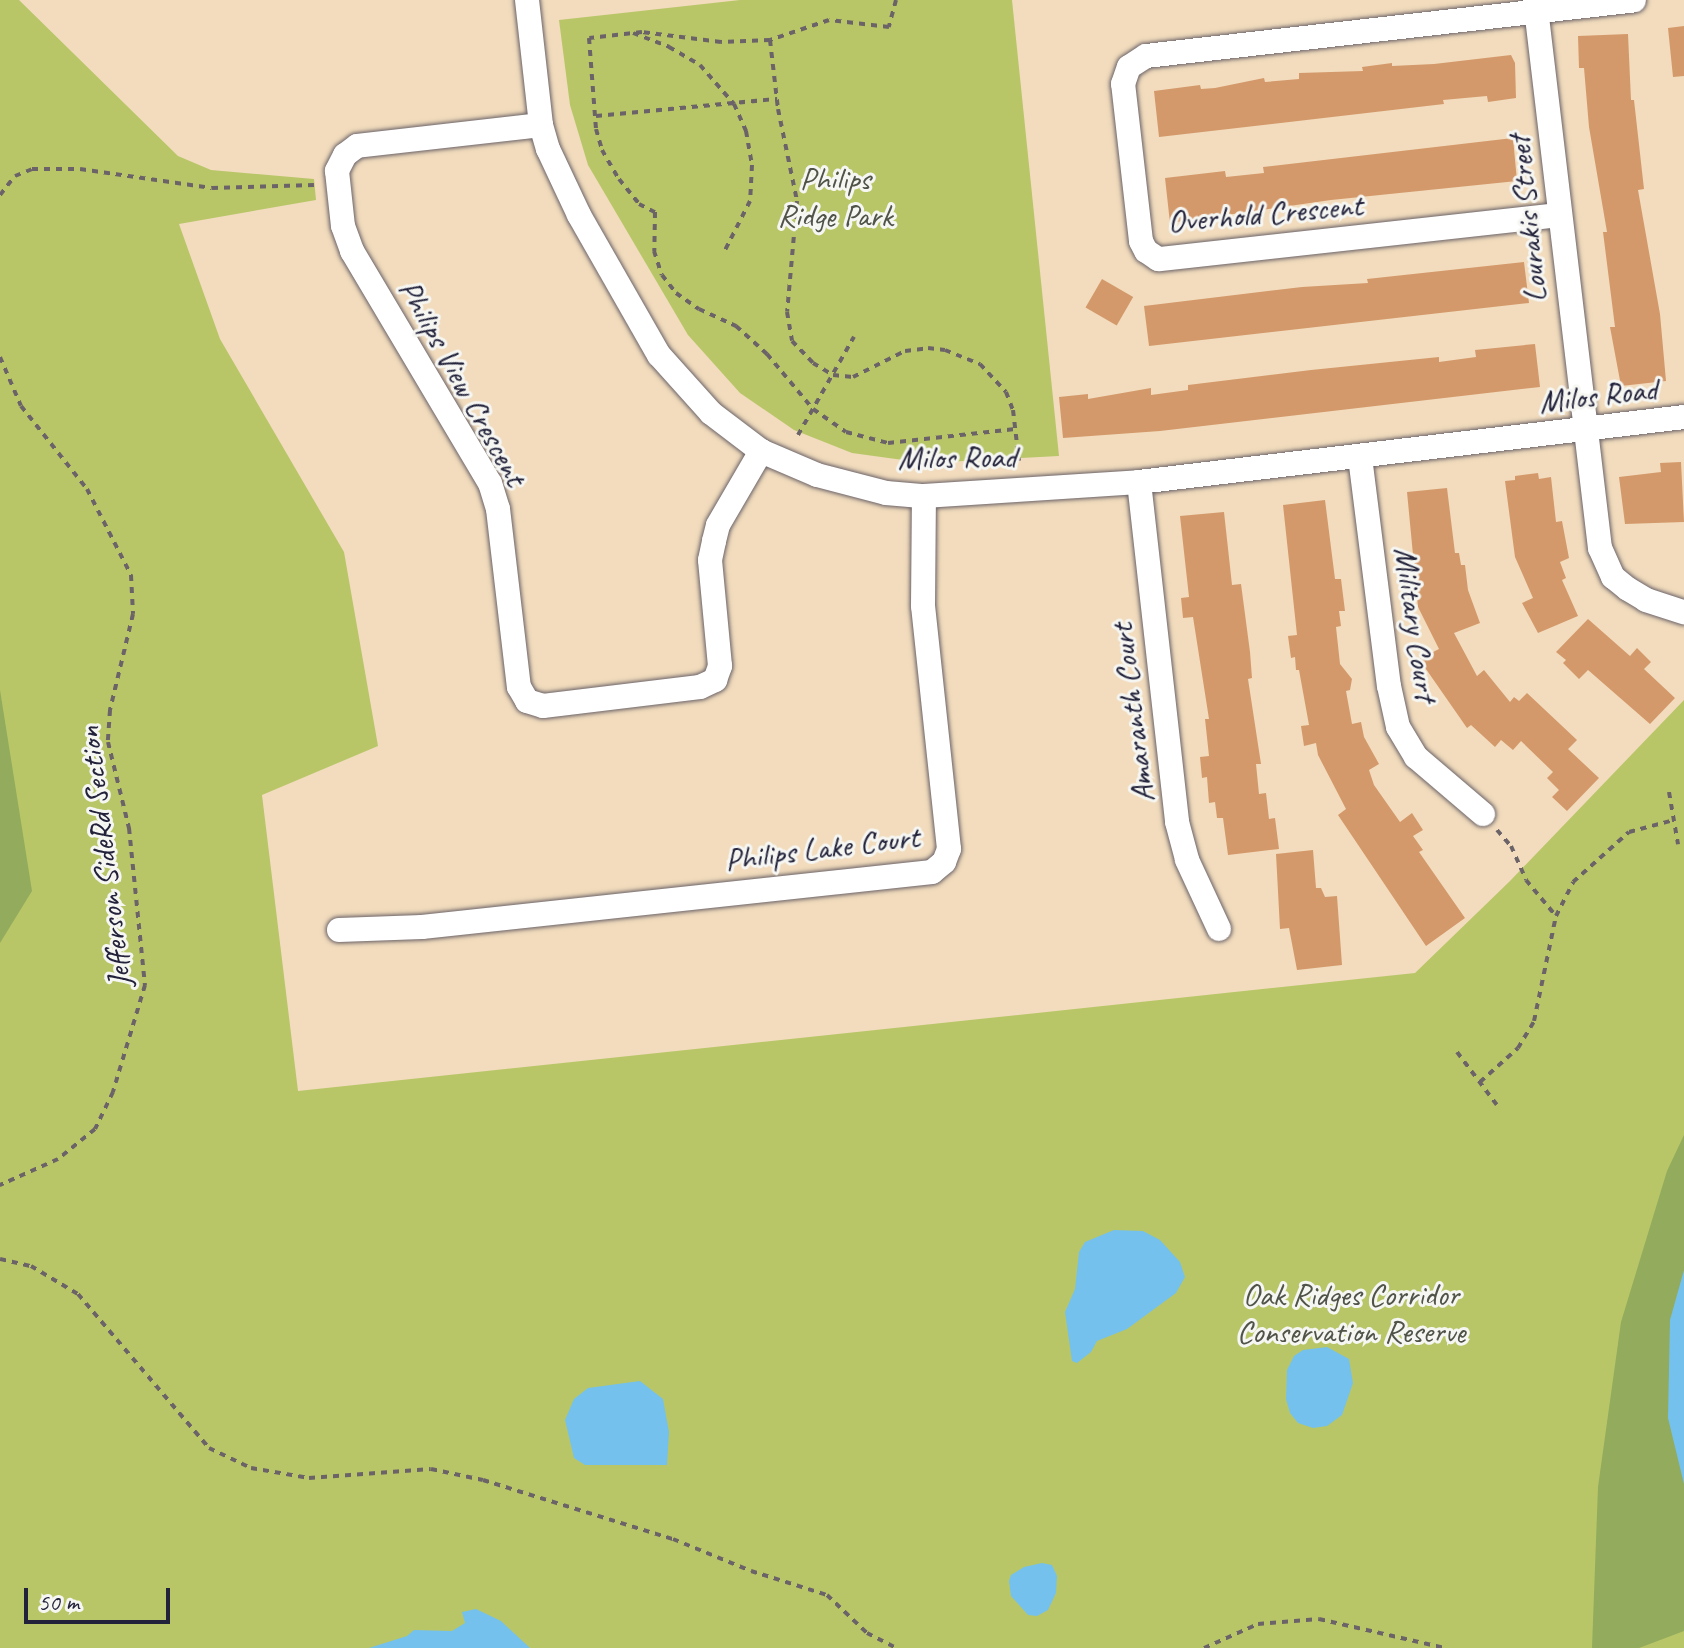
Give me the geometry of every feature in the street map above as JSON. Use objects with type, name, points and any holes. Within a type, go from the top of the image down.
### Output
[{"type":"street","name":"Milos Road","points":[[527,0],[541,125],[548,149],[579,215],[659,355],[711,413],[761,451],[845,483],[924,496],[1139,482],[1684,417]]},
{"type":"street","points":[[1536,6],[1634,0]]},
{"type":"street","name":"Lourakis Street","points":[[1536,6],[1597,533],[1613,577],[1646,600],[1684,612]]},
{"type":"street","name":"Overhold Crescent","points":[[1536,6],[1146,56],[1129,67],[1123,84],[1141,241],[1146,251],[1158,259],[1559,215]]},
{"type":"street","name":"Philips View Crescent","points":[[541,125],[357,146],[345,155],[337,171],[343,226],[352,251],[490,483],[498,509],[519,687],[527,701],[543,706],[700,687],[715,680],[720,666],[710,560],[718,525],[761,451]]},
{"type":"street","name":"Military Court","points":[[1360,457],[1389,686],[1398,727],[1416,757],[1483,814]]},
{"type":"street","name":"Amaranth Court","points":[[1139,482],[1177,822],[1187,860],[1219,929]]},
{"type":"street","name":"Philips Lake Court","points":[[339,930],[422,927],[932,872],[944,862],[949,849],[923,606],[924,496]]},
{"type":"path","points":[[896,0],[889,27],[829,20],[770,40],[721,42],[630,32],[589,38],[602,150],[639,204],[655,212],[654,251],[662,275],[676,293],[699,309],[736,326],[767,354],[813,409],[846,432],[888,443],[1015,429]]},
{"type":"path","points":[[630,32],[669,47],[700,65],[734,104],[746,131],[752,165],[750,201],[724,252]]},
{"type":"path","points":[[770,40],[777,99],[797,201],[797,231],[787,312],[792,341],[813,363],[833,375],[853,377],[905,351],[945,350],[980,364],[994,375],[1006,392],[1019,461]]},
{"type":"path","points":[[596,116],[777,99]]},
{"type":"path","points":[[0,195],[15,176],[32,169],[80,169],[212,188],[314,185]]},
{"type":"path","points":[[798,435],[854,337]]},
{"type":"path","name":"Jefferson SideRd Section","points":[[0,357],[21,406],[87,489],[131,575],[133,614],[112,695],[108,742],[129,828],[145,985],[113,1092],[95,1129],[58,1159],[0,1185]]},
{"type":"path","points":[[1669,792],[1678,844]]},
{"type":"path","points":[[1483,814],[1511,846],[1526,880],[1556,916]]},
{"type":"path","points":[[1480,1082],[1518,1048],[1534,1021],[1556,916],[1573,882],[1629,832],[1674,820]]},
{"type":"path","points":[[1457,1052],[1497,1105]]},
{"type":"path","points":[[0,1259],[31,1266],[78,1294],[209,1448],[251,1468],[309,1478],[431,1469],[483,1480],[673,1539],[751,1571],[827,1595],[867,1633],[896,1648]]},
{"type":"path","points":[[1204,1648],[1258,1624],[1319,1619],[1445,1648]]},
{"type":"green space","name":"Oak Ridges Corridor Conservation Reserve","points":[[0,0],[19,0],[178,156],[211,170],[314,179],[316,200],[179,224],[220,339],[344,552],[378,746],[262,795],[298,1091],[1415,973],[1510,881],[1684,700],[1684,1648],[0,1648]]},
{"type":"green space","name":"Philips Ridge Park","points":[[740,0],[1012,0],[1059,456],[925,463],[852,453],[794,430],[740,393],[688,335],[588,165],[570,105],[559,20]]},
{"type":"green space","points":[[0,690],[32,891],[0,943]]},
{"type":"green space","points":[[1684,1135],[1684,1631],[1639,1648],[1592,1648],[1598,1487],[1621,1322],[1667,1171]]},
{"type":"water","points":[[1114,1230],[1143,1231],[1160,1240],[1180,1262],[1185,1277],[1176,1293],[1127,1329],[1097,1341],[1091,1352],[1077,1363],[1072,1361],[1065,1312],[1075,1289],[1079,1252],[1085,1242]]},
{"type":"water","points":[[1684,1270],[1684,1484],[1668,1418],[1670,1320]]},
{"type":"water","points":[[1327,1347],[1349,1359],[1353,1383],[1342,1415],[1327,1426],[1313,1428],[1298,1423],[1290,1413],[1286,1399],[1287,1370],[1294,1356],[1303,1350]]},
{"type":"water","points":[[640,1381],[663,1399],[669,1432],[667,1465],[585,1465],[574,1458],[565,1420],[574,1399],[588,1388]]},
{"type":"water","points":[[1042,1563],[1052,1565],[1057,1576],[1056,1593],[1048,1610],[1037,1616],[1028,1615],[1011,1596],[1009,1581],[1011,1575],[1024,1567]]},
{"type":"water","points":[[476,1609],[501,1621],[530,1648],[369,1648],[407,1636],[414,1630],[452,1631],[465,1623],[462,1612]]},
{"type":"building","points":[[1684,26],[1684,76],[1673,77],[1668,28]]},
{"type":"building","points":[[1628,34],[1631,100],[1634,100],[1644,189],[1638,190],[1660,314],[1666,381],[1621,386],[1610,327],[1615,327],[1603,232],[1607,232],[1589,127],[1584,68],[1579,68],[1578,36]]},
{"type":"building","points":[[1511,55],[1515,63],[1516,98],[1488,102],[1487,96],[1443,100],[1444,104],[1159,137],[1154,91],[1200,85],[1201,89],[1215,88],[1264,78],[1265,82],[1299,79],[1299,73],[1363,71],[1362,67],[1392,63],[1392,66],[1434,64]]},
{"type":"building","points":[[1513,138],[1517,181],[1331,200],[1170,223],[1165,178],[1225,171],[1226,177],[1264,173],[1263,167]]},
{"type":"building","points":[[1524,262],[1529,303],[1149,346],[1144,306],[1302,287],[1368,283],[1367,279]]},
{"type":"building","points":[[1102,279],[1133,297],[1117,326],[1086,308]]},
{"type":"building","points":[[1535,344],[1540,387],[1160,431],[1063,438],[1059,397],[1088,394],[1088,399],[1151,388],[1151,395],[1188,390],[1188,385],[1311,370],[1439,357],[1439,362],[1476,357],[1475,350]]},
{"type":"building","points":[[1681,462],[1684,522],[1625,524],[1619,477],[1661,472],[1660,463]]},
{"type":"building","points":[[1538,473],[1539,479],[1551,477],[1556,522],[1562,521],[1569,558],[1560,562],[1566,578],[1562,580],[1578,616],[1538,633],[1522,603],[1533,598],[1515,557],[1505,481],[1515,480],[1515,476]]},
{"type":"building","points":[[1447,488],[1455,553],[1459,553],[1461,565],[1465,565],[1468,590],[1480,623],[1454,633],[1477,676],[1484,670],[1510,702],[1514,697],[1519,701],[1527,693],[1577,740],[1568,749],[1599,778],[1567,811],[1552,797],[1559,790],[1547,778],[1553,772],[1521,741],[1513,750],[1501,740],[1495,747],[1471,725],[1467,728],[1419,659],[1439,649],[1418,607],[1407,492]]},
{"type":"building","points":[[1325,500],[1335,579],[1341,579],[1345,611],[1339,611],[1341,626],[1336,627],[1340,664],[1352,679],[1350,690],[1346,691],[1352,724],[1361,722],[1364,737],[1379,764],[1369,770],[1374,785],[1400,822],[1412,813],[1423,830],[1413,836],[1423,850],[1419,852],[1465,918],[1426,946],[1338,815],[1346,809],[1318,755],[1316,743],[1304,746],[1301,726],[1309,725],[1299,670],[1296,670],[1295,657],[1291,658],[1288,636],[1297,635],[1283,505]]},
{"type":"building","points":[[1224,512],[1232,585],[1241,584],[1250,652],[1252,678],[1248,679],[1261,764],[1256,764],[1259,794],[1266,793],[1269,819],[1275,818],[1279,849],[1228,855],[1223,818],[1217,818],[1215,802],[1209,803],[1207,777],[1202,778],[1200,757],[1209,756],[1205,719],[1209,719],[1193,617],[1183,618],[1181,598],[1189,597],[1180,516]]},
{"type":"building","points":[[1588,619],[1630,656],[1637,648],[1651,662],[1644,669],[1675,698],[1650,724],[1588,670],[1579,679],[1563,663],[1566,660],[1556,652]]},
{"type":"building","points":[[1313,850],[1316,888],[1321,888],[1325,897],[1337,896],[1342,965],[1297,970],[1289,928],[1280,929],[1276,854]]}]
